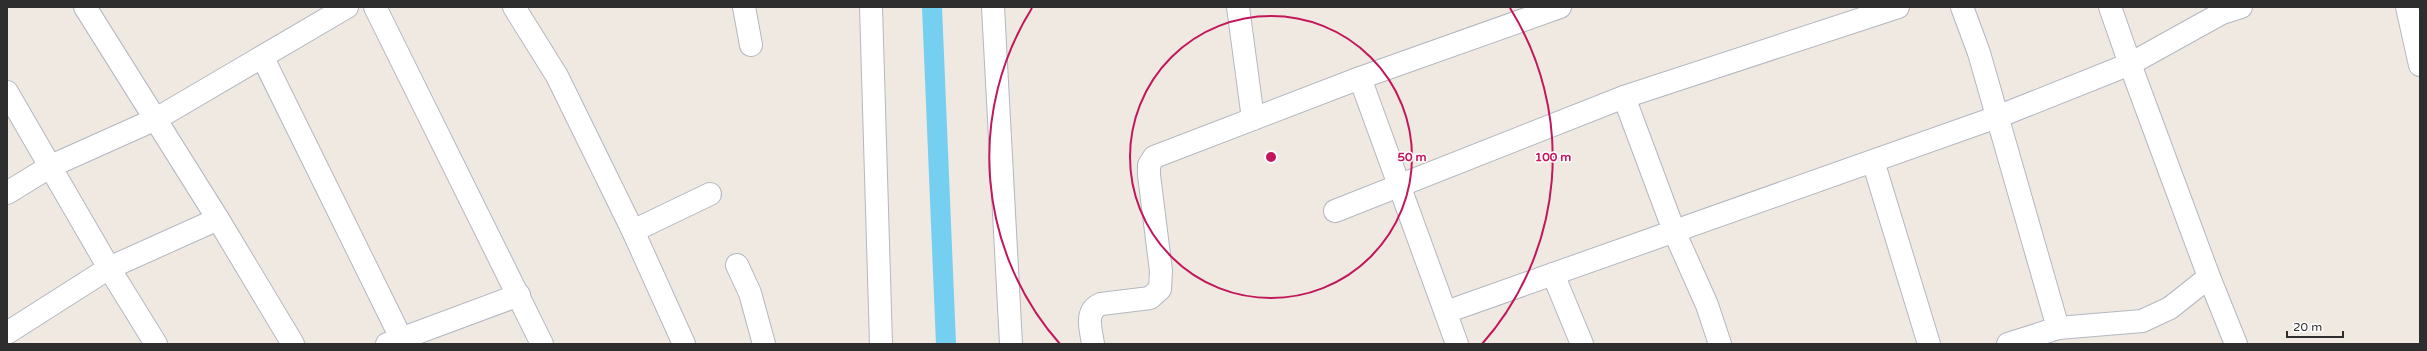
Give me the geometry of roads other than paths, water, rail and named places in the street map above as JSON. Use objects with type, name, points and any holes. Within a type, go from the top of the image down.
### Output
[{"type":"street","points":[[85,7],[156,119],[294,344]]},
{"type":"street","points":[[7,194],[51,166],[156,119],[264,58],[347,7]]},
{"type":"street","points":[[375,7],[542,344]]},
{"type":"street","points":[[514,7],[556,76],[633,231],[684,344]]},
{"type":"street","points":[[744,7],[751,45]]},
{"type":"street","points":[[871,7],[881,344]]},
{"type":"street","points":[[993,7],[1011,344]]},
{"type":"street","points":[[1238,7],[1253,119]]},
{"type":"street","points":[[1093,344],[1090,313],[1094,307],[1101,304],[1150,298],[1160,289],[1161,271],[1149,175],[1149,165],[1154,157],[1527,12],[1560,7]]},
{"type":"street","points":[[1335,211],[1624,97],[1898,7]]},
{"type":"street","points":[[1962,7],[1979,53],[2058,328]]},
{"type":"street","points":[[2110,7],[2209,277],[2236,344]]},
{"type":"street","points":[[1446,312],[1997,116],[2130,64],[2222,13],[2241,7]]},
{"type":"street","points":[[2407,7],[2420,66]]},
{"type":"street","points":[[264,58],[394,341],[519,296]]},
{"type":"street","points":[[1360,78],[1457,344]]},
{"type":"street","points":[[7,92],[109,268],[156,344]]},
{"type":"street","points":[[1624,97],[1674,231],[1707,305],[1720,344]]},
{"type":"street","points":[[1873,161],[1928,344]]},
{"type":"street","points":[[633,231],[710,194]]},
{"type":"street","points":[[7,333],[109,268],[218,219]]},
{"type":"street","points":[[737,265],[750,293],[764,344]]},
{"type":"street","points":[[1553,274],[1582,344]]},
{"type":"street","points":[[2008,344],[2058,328],[2142,321],[2170,308],[2209,277]]},
{"type":"waterway","points":[[932,7],[946,344]]}]
